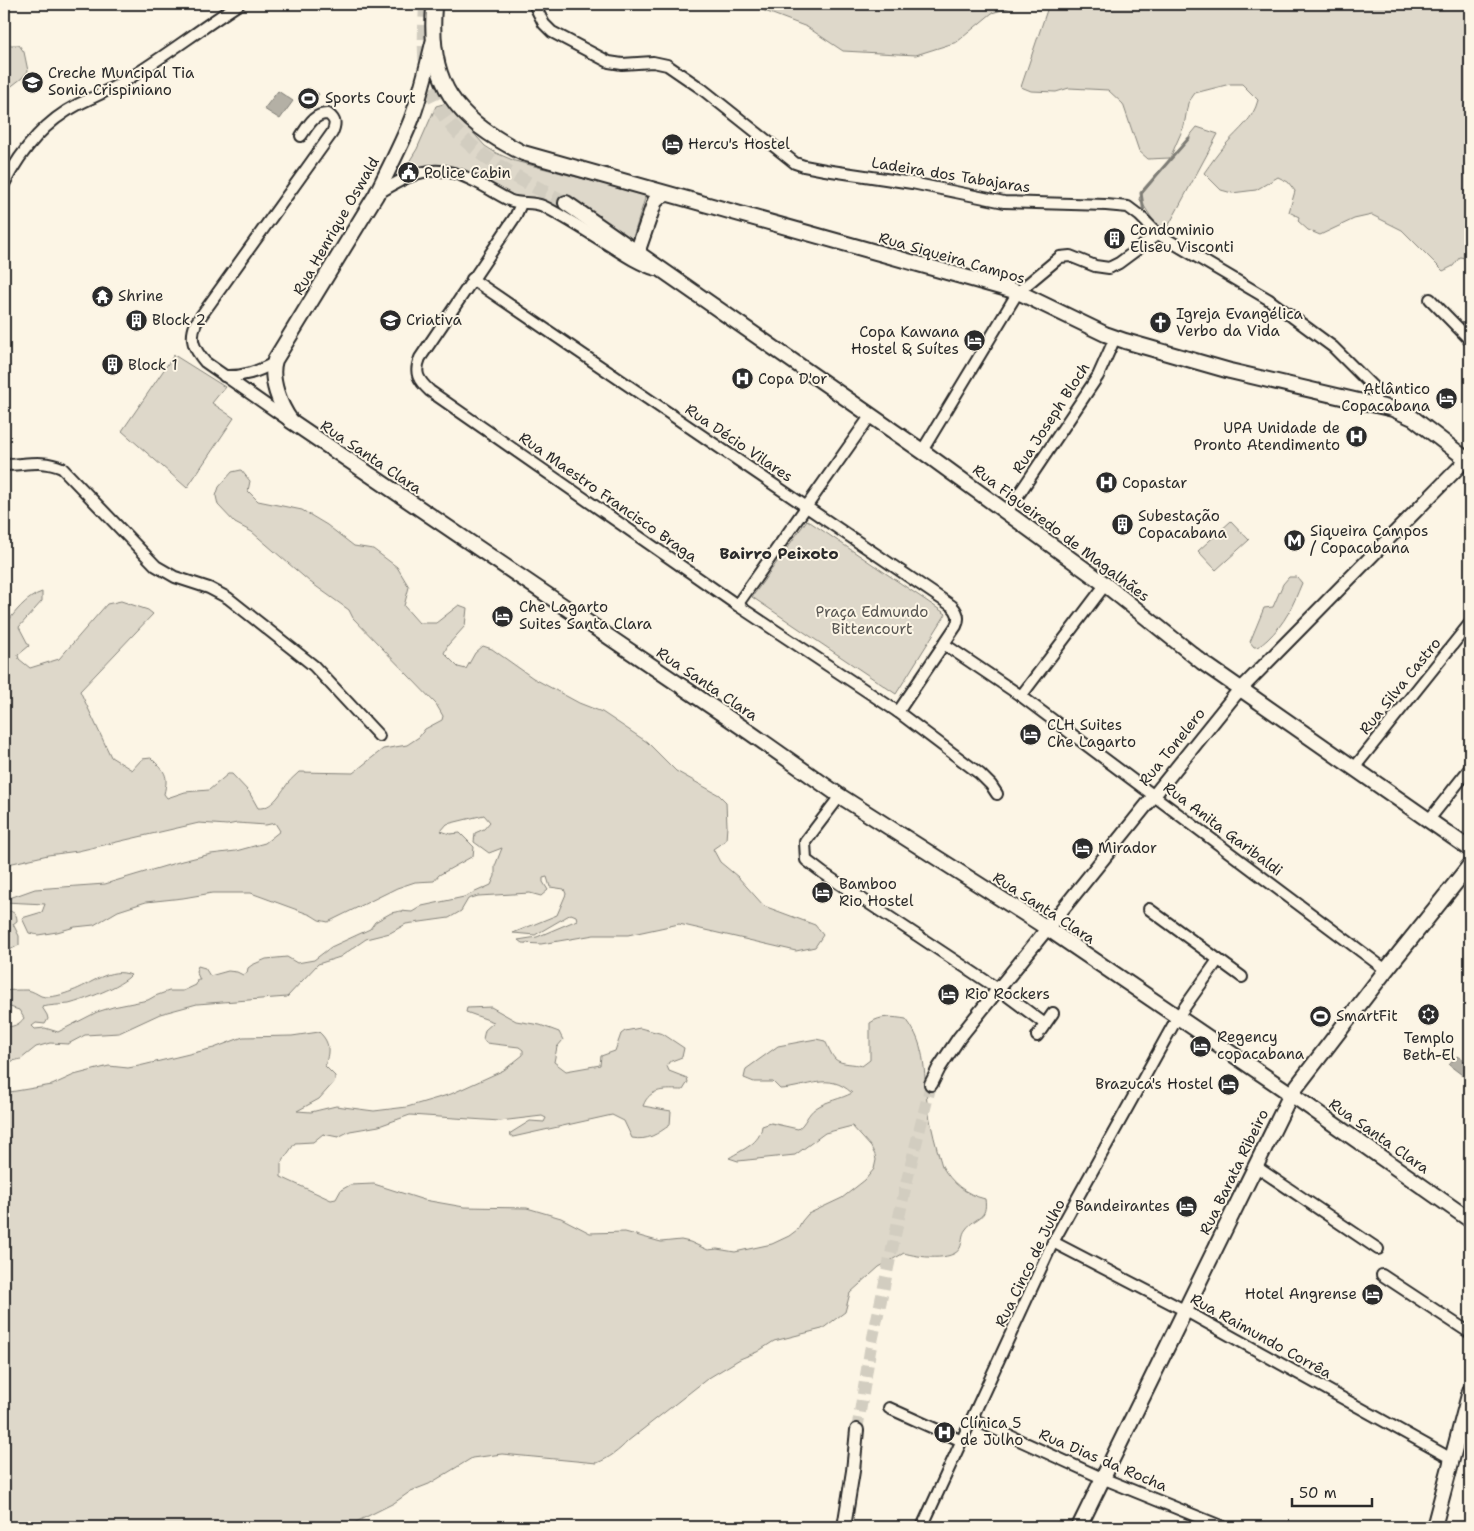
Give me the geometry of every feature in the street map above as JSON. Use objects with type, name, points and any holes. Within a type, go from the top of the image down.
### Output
[{"type":"main road","points":[[433,43],[434,7]]},
{"type":"main road","name":"Rua Siqueira Campos","points":[[433,43],[439,76],[454,101],[474,123],[502,143],[523,153],[1018,292],[1115,338],[1230,371],[1374,404],[1410,416],[1469,459]]},
{"type":"main road","name":"Rua Henrique Oswald","points":[[274,363],[277,355],[376,195],[413,115],[425,80],[433,43]]},
{"type":"main road","points":[[634,250],[639,247],[655,201],[667,194]]},
{"type":"main road","name":"Rua Figueiredo de Magalhães","points":[[566,203],[871,414],[1105,585],[1241,690],[1470,849]]},
{"type":"main road","points":[[274,363],[273,373],[278,393],[291,421]]},
{"type":"main road","name":"Rua Santa Clara","points":[[291,421],[750,732],[840,796],[1047,928],[1291,1094],[1470,1220]]},
{"type":"main road","name":"Rua Barata Ribeiro","points":[[1079,1527],[1291,1094],[1386,970],[1470,865]]},
{"type":"main road","points":[[1434,1527],[1470,1391]]},
{"type":"street","points":[[4,184],[32,141],[55,118],[125,81],[239,4]]},
{"type":"street","name":"Ladeira dos Tabajaras","points":[[534,4],[544,24],[552,32],[609,62],[622,64],[653,62],[667,65],[688,79],[753,132],[795,163],[825,170],[890,179],[1004,202],[1125,206],[1140,216],[1158,234],[1268,299],[1333,347],[1372,386],[1376,394],[1374,404]]},
{"type":"street","name":"Rua Santa Clara","points":[[291,421],[205,362],[197,353],[193,343],[194,329],[332,133],[335,121],[328,114],[322,113],[317,116],[301,136]]},
{"type":"street","points":[[376,195],[396,182],[418,172],[442,171],[454,173],[521,204],[540,204],[641,265],[664,272]]},
{"type":"street","name":"Rua Maestro Francisco Braga","points":[[521,204],[515,216],[420,358],[416,367],[417,376],[421,382],[438,396],[736,604],[898,712],[980,774],[997,794]]},
{"type":"street","points":[[922,451],[1018,292],[1060,256],[1070,256],[1095,266],[1109,268],[1119,263],[1158,234]]},
{"type":"street","name":"Rua Décio Vilares","points":[[472,279],[952,606],[958,615],[958,621],[944,644]]},
{"type":"street","points":[[1430,299],[1470,340]]},
{"type":"street","name":"Rua Joseph Bloch","points":[[1007,512],[1098,376],[1115,338]]},
{"type":"street","points":[[223,376],[248,374],[274,363]]},
{"type":"street","points":[[736,604],[871,414]]},
{"type":"street","name":"Rua Tonelero","points":[[930,1084],[959,1038],[1241,690],[1469,459]]},
{"type":"street","points":[[4,465],[41,462],[54,464],[62,468],[156,566],[175,577],[209,588],[228,598],[314,666],[379,736]]},
{"type":"street","points":[[1021,696],[1105,585]]},
{"type":"street","name":"Rua Silva Castro","points":[[1354,768],[1470,624]]},
{"type":"street","points":[[898,712],[944,644]]},
{"type":"street","name":"Rua Anita Garibaldi","points":[[944,644],[1021,696],[1386,970]]},
{"type":"street","points":[[1428,821],[1470,768]]},
{"type":"street","points":[[840,796],[805,842],[806,860],[998,989],[1045,1024]]},
{"type":"street","points":[[1149,909],[1242,977]]},
{"type":"street","name":"Rua Cinco de Julho","points":[[922,1527],[1053,1242],[1178,1018],[1218,960]]},
{"type":"street","points":[[1037,1036],[1053,1013]]},
{"type":"street","points":[[1255,1166],[1378,1249]]},
{"type":"street","name":"Rua Raimundo Corrêa","points":[[1053,1242],[1184,1310],[1452,1459]]},
{"type":"street","points":[[1382,1274],[1470,1333]]},
{"type":"street","points":[[889,1408],[962,1441]]},
{"type":"street","name":"Rua Dias da Rocha","points":[[973,1419],[1102,1478],[1223,1527]]},
{"type":"street","points":[[844,1527],[857,1430]]},
{"type":"green space","points":[[756,4],[1021,4],[992,13],[957,42],[916,55],[843,51],[807,27],[762,10]]},
{"type":"green space","points":[[1044,4],[1470,4],[1470,259],[1460,257],[1453,266],[1443,271],[1402,230],[1372,215],[1354,219],[1320,235],[1308,230],[1298,221],[1299,217],[1289,212],[1295,191],[1288,182],[1278,177],[1256,190],[1232,193],[1221,190],[1204,173],[1223,147],[1249,119],[1256,107],[1258,100],[1242,84],[1230,84],[1195,93],[1188,103],[1184,126],[1170,158],[1148,159],[1139,151],[1123,104],[1108,90],[1069,88],[1056,92],[1031,91],[1021,87],[1048,7]]},
{"type":"green space","points":[[4,45],[19,45],[24,52],[28,71],[4,92]]},
{"type":"green space","name":"Sports Court","points":[[309,88],[319,94],[308,109],[299,103]]},
{"type":"green space","points":[[447,103],[485,146],[496,153],[515,161],[646,195],[632,241],[510,197],[497,187],[458,172],[399,178],[417,149],[436,106]]},
{"type":"green space","points":[[1197,127],[1218,134],[1163,236],[1139,198]]},
{"type":"green space","points":[[174,355],[225,387],[212,403],[234,418],[187,488],[122,431]]},
{"type":"green space","points":[[241,470],[250,481],[248,491],[258,501],[302,510],[327,525],[354,546],[373,549],[397,567],[409,587],[404,606],[419,623],[436,623],[459,605],[467,608],[465,626],[448,645],[444,653],[458,667],[466,669],[475,653],[483,646],[492,649],[533,678],[579,703],[602,712],[647,742],[676,771],[719,795],[726,802],[727,826],[726,840],[713,849],[720,862],[738,877],[764,906],[815,925],[823,935],[815,947],[796,951],[679,924],[628,935],[594,935],[541,944],[522,943],[518,940],[537,937],[577,920],[576,916],[571,914],[535,935],[513,933],[557,915],[566,894],[564,889],[550,887],[547,877],[543,878],[543,882],[548,890],[541,896],[530,893],[478,896],[468,899],[461,911],[449,918],[406,924],[390,933],[366,939],[340,957],[318,964],[287,997],[197,1004],[160,1014],[119,1033],[85,1035],[68,1044],[50,1043],[36,1047],[21,1059],[4,1063],[4,1027],[16,1025],[24,1018],[19,1010],[4,1005],[4,991],[27,990],[41,996],[53,997],[72,991],[100,977],[115,973],[131,975],[120,984],[84,999],[69,1004],[42,1007],[48,1019],[45,1024],[36,1023],[32,1026],[35,1029],[45,1028],[58,1032],[97,1012],[148,1000],[169,991],[183,991],[196,985],[197,980],[200,980],[196,971],[198,966],[205,968],[210,976],[228,971],[243,975],[247,973],[248,968],[252,965],[266,959],[287,957],[297,963],[314,960],[331,947],[370,929],[375,922],[391,913],[400,911],[412,912],[422,906],[464,897],[491,885],[495,876],[495,866],[502,848],[489,853],[474,842],[475,833],[484,829],[490,822],[484,815],[447,824],[441,831],[450,834],[460,833],[474,847],[473,856],[439,875],[434,881],[415,882],[397,888],[328,922],[251,893],[212,893],[146,902],[118,911],[94,925],[38,935],[29,933],[22,918],[42,912],[45,904],[4,902],[4,900],[35,889],[105,884],[182,861],[211,854],[236,851],[265,843],[280,831],[275,823],[266,825],[237,823],[227,825],[199,823],[78,851],[48,855],[4,865],[4,627],[21,606],[36,594],[42,592],[42,601],[19,627],[29,646],[18,655],[19,659],[30,668],[59,659],[107,604],[121,601],[148,610],[153,614],[80,691],[111,757],[132,770],[142,759],[151,758],[165,774],[164,794],[167,798],[185,792],[209,790],[228,774],[232,774],[249,792],[258,808],[263,808],[275,800],[299,772],[353,773],[383,749],[407,745],[419,737],[425,729],[442,720],[443,716],[436,704],[353,618],[349,610],[310,582],[252,532],[235,523],[218,505],[216,496],[219,487],[232,472]]},
{"type":"green space","name":"Praça Edmundo Bittencourt","points":[[807,520],[946,614],[896,694],[752,597]]},
{"type":"green space","points":[[1231,521],[1249,540],[1216,570],[1198,551]]},
{"type":"green space","points":[[1289,577],[1297,577],[1302,583],[1292,607],[1274,633],[1261,645],[1254,647],[1250,642],[1264,608],[1273,607],[1283,584]]},
{"type":"green space","points":[[10,911],[17,917],[17,921],[13,924],[19,936],[19,945],[4,953],[4,912]]},
{"type":"green space","points":[[491,1007],[516,1021],[540,1025],[559,1032],[563,1040],[557,1047],[554,1062],[566,1071],[600,1065],[601,1056],[615,1051],[621,1034],[625,1031],[640,1028],[663,1034],[684,1048],[682,1057],[669,1062],[667,1066],[669,1071],[687,1078],[688,1082],[683,1090],[665,1090],[650,1095],[643,1106],[671,1111],[670,1125],[648,1138],[632,1138],[624,1121],[612,1115],[513,1137],[509,1134],[530,1121],[544,1122],[546,1118],[542,1116],[500,1121],[410,1115],[379,1126],[350,1131],[338,1137],[323,1134],[313,1142],[295,1143],[281,1163],[281,1177],[331,1200],[336,1199],[341,1190],[350,1185],[374,1184],[424,1200],[464,1207],[527,1208],[561,1218],[590,1233],[625,1232],[661,1242],[681,1240],[708,1250],[717,1249],[735,1252],[772,1244],[797,1230],[808,1214],[842,1198],[865,1180],[874,1169],[876,1160],[871,1147],[852,1126],[825,1133],[795,1155],[738,1161],[729,1158],[754,1142],[761,1132],[762,1126],[771,1123],[798,1129],[816,1108],[852,1093],[843,1086],[826,1082],[780,1089],[773,1082],[754,1082],[744,1078],[746,1069],[778,1046],[816,1039],[825,1041],[832,1055],[838,1061],[862,1066],[870,1060],[870,1023],[874,1020],[892,1017],[906,1019],[918,1040],[923,1062],[929,1116],[942,1166],[950,1178],[960,1187],[971,1194],[985,1199],[985,1211],[966,1229],[960,1248],[956,1252],[943,1257],[917,1256],[904,1253],[879,1267],[850,1293],[845,1312],[822,1329],[774,1341],[757,1352],[740,1359],[707,1379],[617,1451],[597,1463],[502,1454],[472,1458],[429,1484],[411,1491],[394,1503],[346,1527],[4,1527],[4,1093],[52,1085],[74,1075],[109,1066],[128,1068],[139,1066],[214,1048],[243,1037],[292,1036],[319,1032],[326,1040],[328,1048],[325,1066],[335,1076],[335,1081],[319,1099],[297,1111],[311,1112],[336,1106],[374,1111],[407,1107],[451,1094],[504,1070],[523,1055],[523,1050],[519,1047],[486,1043],[483,1039],[485,1030],[494,1022],[466,1012],[467,1008]]},
{"type":"shaded area","points":[[278,91],[293,101],[280,119],[264,109]]},
{"type":"shaded area","points":[[1457,1056],[1470,1065],[1470,1081],[1449,1065]]},
{"type":"waterway","points":[[1143,217],[1141,193],[1189,138]]},
{"type":"tunnel","points":[[426,4],[426,71],[436,103],[449,122],[465,140],[503,169],[566,203]]},
{"type":"tunnel","points":[[857,1430],[870,1351],[907,1180],[931,1084]]},
{"type":"place","name":"Creche Muncipal Tia Sonia Crispiniano","points":[[32,82]]},
{"type":"place","name":"Sports Court","points":[[309,98]]},
{"type":"place","name":"Hercu's Hostel","points":[[672,144]]},
{"type":"place","name":"Police Cabin","points":[[408,173]]},
{"type":"place","name":"Condominio Eliseu Visconti","points":[[1114,239]]},
{"type":"place","name":"Shrine","points":[[102,296]]},
{"type":"place","name":"Block 2","points":[[136,320]]},
{"type":"place","name":"Criativa","points":[[390,320]]},
{"type":"place","name":"Igreja Evangélica Verbo da Vida","points":[[1160,323]]},
{"type":"place","name":"Copa Kawana Hostel & Suítes","points":[[975,341]]},
{"type":"place","name":"Block 1","points":[[112,365]]},
{"type":"place","name":"Copa D'or","points":[[742,379]]},
{"type":"place","name":"Atlântico Copacabana","points":[[1446,398]]},
{"type":"place","name":"UPA Unidade de Pronto Atendimento","points":[[1356,437]]},
{"type":"place","name":"Copastar","points":[[1106,483]]},
{"type":"place","name":"Subestação Copacabana","points":[[1122,525]]},
{"type":"place","name":"Siqueira Campos / Copacabana","points":[[1294,540]]},
{"type":"place","name":"Che Lagarto Suites Santa Clara","points":[[503,616]]},
{"type":"place","name":"CLH Suites Che Lagarto","points":[[1031,734]]},
{"type":"place","name":"Mirador","points":[[1082,848]]},
{"type":"place","name":"Bamboo Rio Hostel","points":[[823,893]]},
{"type":"place","name":"Rio Rockers","points":[[949,994]]},
{"type":"place","name":"Templo Beth-El","points":[[1429,1015]]},
{"type":"place","name":"SmartFit","points":[[1320,1016]]},
{"type":"place","name":"Regency copacabana","points":[[1201,1046]]},
{"type":"place","name":"Brazuca's Hostel","points":[[1229,1084]]},
{"type":"place","name":"Bandeirantes","points":[[1186,1206]]},
{"type":"place","name":"Hotel Angrense","points":[[1373,1294]]},
{"type":"place","name":"Clínica 5 de Julho","points":[[944,1432]]},
{"type":"district","name":"Bairro Peixoto","points":[[779,553]]}]
